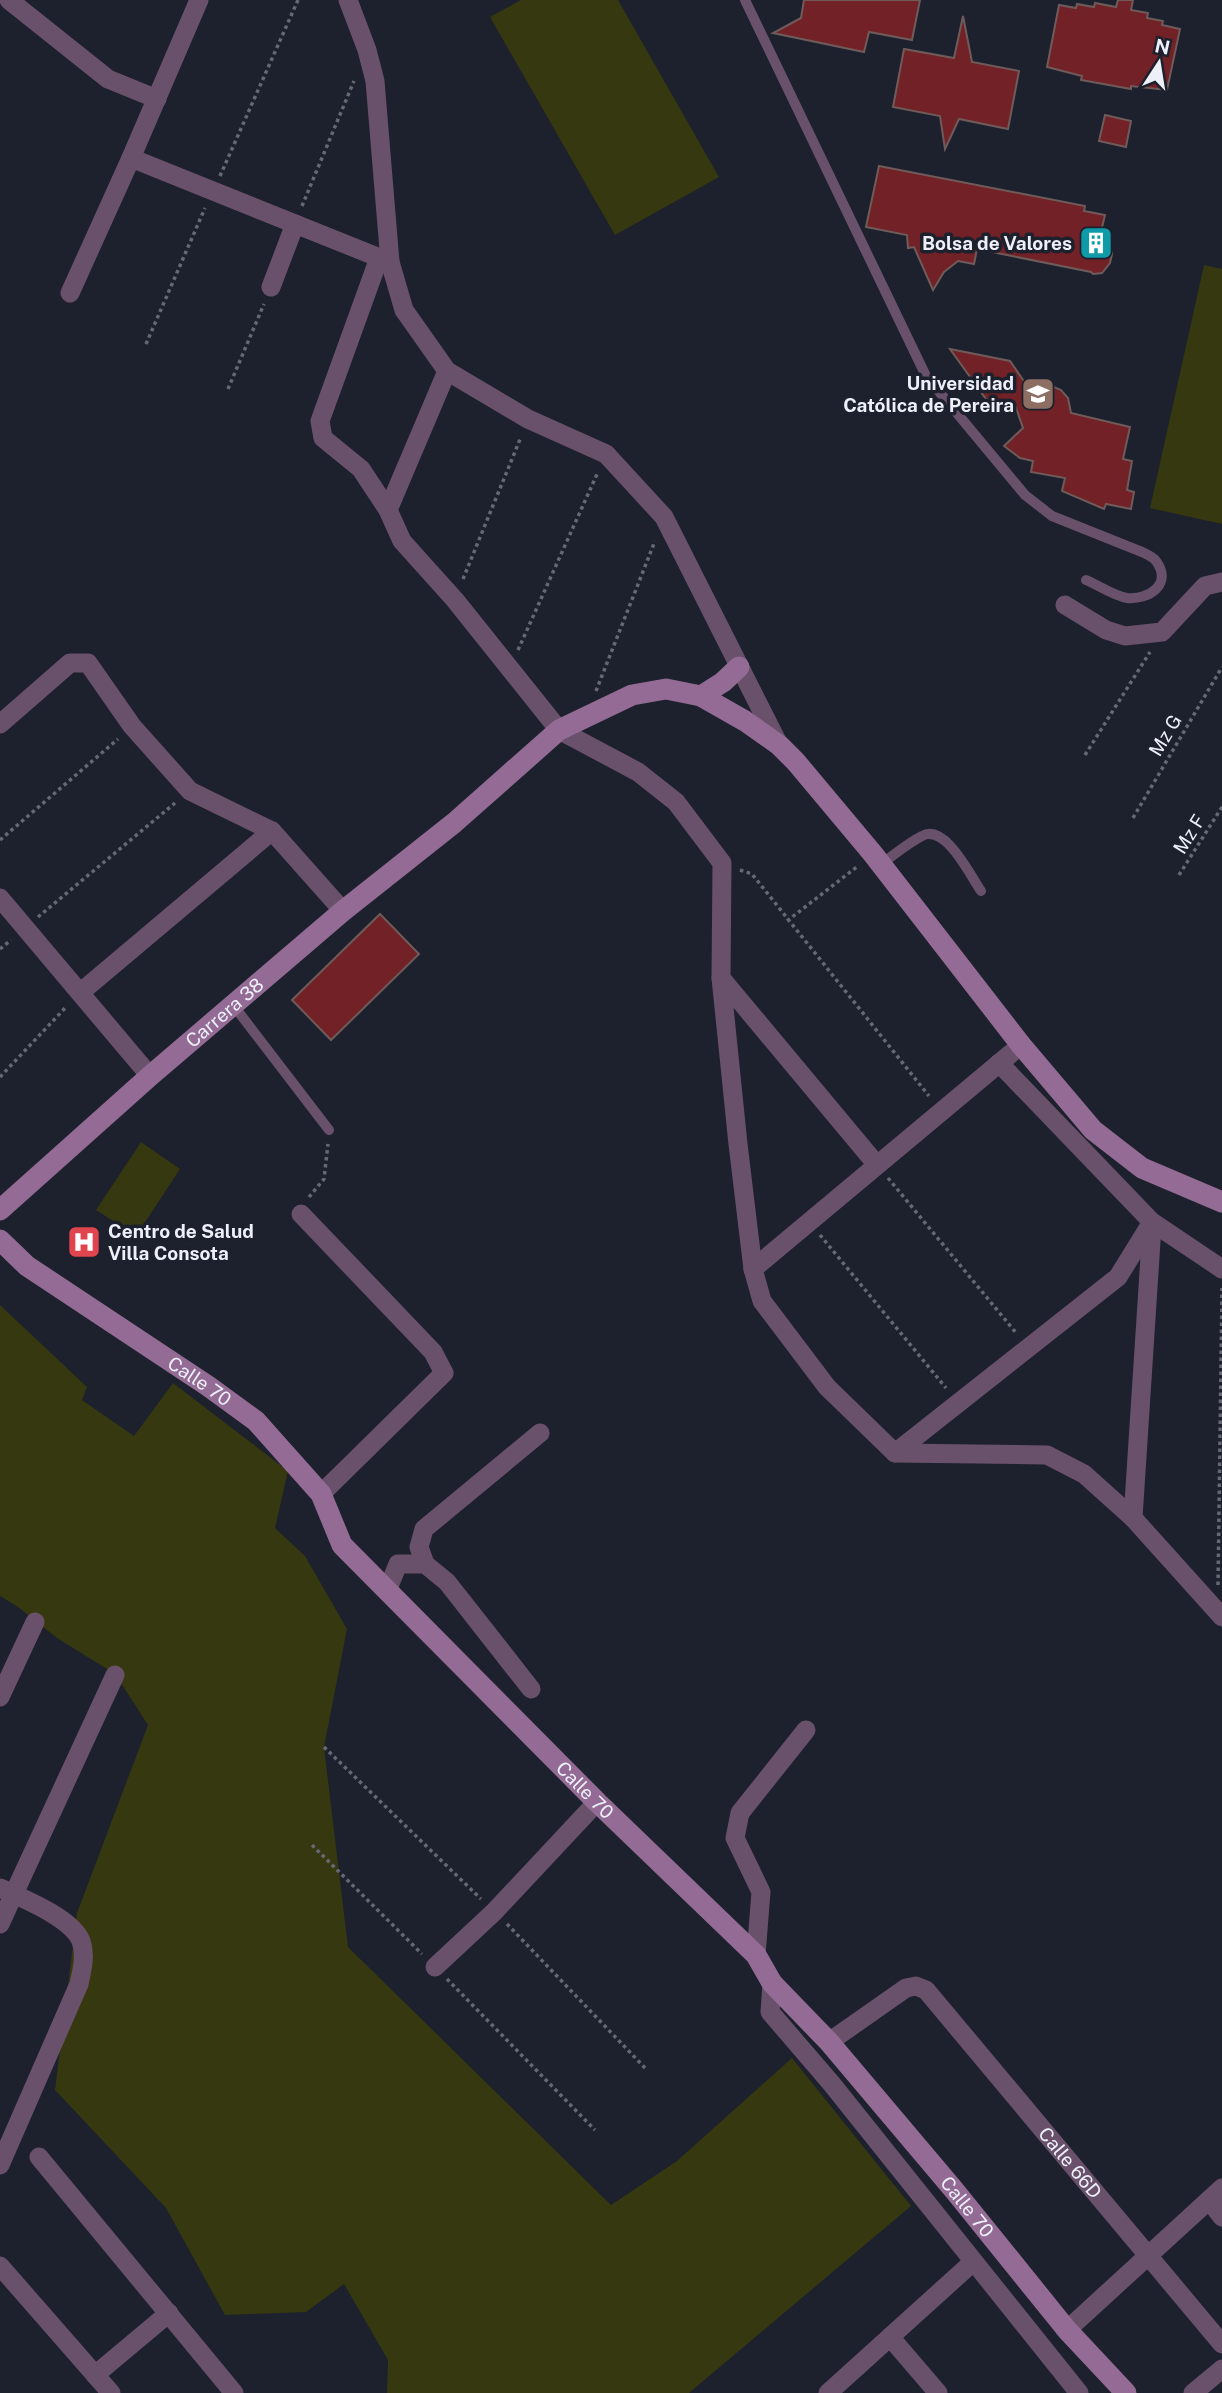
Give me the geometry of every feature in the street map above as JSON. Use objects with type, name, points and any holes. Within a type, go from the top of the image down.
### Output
[{"type":"street","points":[[9,0],[108,79],[157,99]]},
{"type":"street","points":[[70,293],[199,0]]},
{"type":"street","points":[[348,0],[375,80],[384,260],[404,310],[447,371],[528,419],[606,454],[664,517],[779,745]]},
{"type":"street","points":[[131,158],[384,260]]},
{"type":"street","points":[[271,288],[295,224]]},
{"type":"street","points":[[384,260],[320,421],[323,438],[361,469],[388,510],[402,541],[455,600],[559,730],[638,772],[676,802],[722,863],[721,978],[753,1269],[762,1301],[827,1387],[895,1453],[1047,1455],[1084,1474],[1133,1518],[1220,1615]]},
{"type":"street","points":[[388,510],[447,371]]},
{"type":"street","points":[[1065,605],[1106,630],[1125,636],[1162,632],[1205,586],[1222,582]]},
{"type":"street","points":[[0,724],[71,663],[88,663],[132,726],[190,790],[272,831],[343,911]]},
{"type":"street","points":[[701,696],[723,682],[739,667]]},
{"type":"street","name":"Carrera 38","points":[[0,1210],[150,1076],[343,911],[454,823],[559,730],[632,695],[666,689],[701,696],[745,721],[779,745],[877,859],[1021,1045],[1093,1130],[1142,1168],[1222,1202]]},
{"type":"street","points":[[81,992],[272,831]]},
{"type":"street","points":[[0,898],[150,1076]]},
{"type":"street","points":[[721,978],[877,1165]]},
{"type":"street","points":[[753,1269],[1021,1045]]},
{"type":"street","points":[[999,1063],[1152,1222],[1222,1269]]},
{"type":"street","points":[[301,1214],[433,1352],[444,1373],[321,1494]]},
{"type":"street","points":[[895,1453],[1118,1277],[1152,1222]]},
{"type":"street","points":[[1133,1518],[1152,1222]]},
{"type":"street","name":"Calle 70","points":[[0,1240],[27,1266],[256,1421],[321,1494],[342,1545],[597,1802],[756,1955],[772,1983],[829,2042],[1067,2330],[1126,2393]]},
{"type":"street","points":[[531,1689],[447,1582],[425,1564],[419,1547],[424,1529],[540,1433]]},
{"type":"street","points":[[387,1591],[398,1564],[425,1564]]},
{"type":"street","points":[[0,1697],[35,1622]]},
{"type":"street","points":[[0,1924],[6,1891],[115,1675]]},
{"type":"street","points":[[756,1955],[761,1892],[734,1838],[740,1813],[806,1730]]},
{"type":"street","points":[[435,1967],[494,1912],[597,1802]]},
{"type":"street","points":[[0,2165],[79,1984],[84,1958],[80,1939],[68,1923],[6,1891]]},
{"type":"street","points":[[772,1983],[770,2012],[831,2083],[1079,2393]]},
{"type":"street","name":"Calle 66D","points":[[829,2042],[906,1988],[916,1986],[926,1990],[1222,2344]]},
{"type":"street","points":[[39,2157],[234,2393]]},
{"type":"street","points":[[1067,2330],[1215,2194],[1222,2217]]},
{"type":"street","points":[[828,2393],[972,2262]]},
{"type":"street","points":[[0,2266],[111,2393]]},
{"type":"street","points":[[95,2375],[169,2313]]},
{"type":"street","points":[[890,2337],[938,2393]]},
{"type":"street","points":[[1193,2393],[1222,2369]]},
{"type":"lane","points":[[745,0],[926,376],[1025,495],[1052,516],[1156,560],[1161,574],[1160,585],[1152,594],[1140,598],[1123,598],[1086,580]]},
{"type":"lane","points":[[877,859],[924,834],[933,833],[947,841],[981,891]]},
{"type":"lane","points":[[234,1006],[329,1130]]},
{"type":"path","points":[[295,224],[367,50]]},
{"type":"path","points":[[228,389],[271,288]]},
{"type":"path","points":[[455,600],[528,419]]},
{"type":"path","points":[[510,668],[606,454]]},
{"type":"path","points":[[586,716],[664,517]]},
{"type":"path","points":[[1085,755],[1162,632]]},
{"type":"path","name":"Mz G","points":[[1133,818],[1222,667]]},
{"type":"path","points":[[0,840],[132,726]]},
{"type":"path","points":[[0,950],[190,790]]},
{"type":"path","name":"Mz F","points":[[1179,876],[1222,807]]},
{"type":"path","points":[[787,921],[877,859]]},
{"type":"path","points":[[722,863],[752,874],[942,1112]]},
{"type":"path","points":[[0,1077],[81,992]]},
{"type":"path","points":[[301,1214],[308,1198],[324,1179],[329,1130]]},
{"type":"path","points":[[877,1165],[1027,1347]]},
{"type":"path","points":[[810,1223],[958,1403]]},
{"type":"path","points":[[1220,1615],[1222,1286]]},
{"type":"path","points":[[312,1845],[595,2130]]},
{"type":"green space","points":[[521,0],[618,0],[719,177],[615,235],[490,17]]},
{"type":"green space","points":[[1204,265],[1222,269],[1222,524],[1150,508]]},
{"type":"green space","points":[[141,1142],[180,1169],[136,1236],[96,1210]]},
{"type":"green space","points":[[0,1305],[87,1387],[82,1400],[134,1436],[173,1383],[288,1471],[275,1528],[305,1556],[347,1629],[324,1747],[348,1947],[611,2205],[677,2161],[792,2058],[911,2206],[689,2393],[387,2393],[388,2360],[344,2284],[306,2312],[225,2315],[166,2208],[55,2090],[77,1913],[148,1725],[115,1674],[57,1638],[0,1596]]},
{"type":"building","points":[[804,0],[920,0],[912,40],[869,32],[864,52],[773,33],[801,18]]},
{"type":"building","points":[[1118,0],[1133,0],[1131,10],[1148,13],[1147,18],[1163,21],[1162,25],[1180,29],[1167,90],[1131,86],[1131,89],[1081,80],[1082,76],[1047,67],[1059,5],[1094,7],[1095,3],[1116,7]]},
{"type":"building","points":[[963,16],[972,62],[1019,71],[1008,129],[959,119],[945,149],[940,116],[893,107],[904,49],[954,58]]},
{"type":"building","points":[[1105,115],[1131,121],[1126,147],[1099,141]]},
{"type":"building","points":[[879,166],[1085,206],[1084,211],[1105,215],[1100,236],[1108,237],[1112,254],[1110,263],[1102,273],[1093,274],[977,249],[974,264],[958,261],[944,272],[933,290],[914,247],[908,248],[907,235],[866,227]]},
{"type":"building","points":[[950,349],[1010,361],[1028,387],[1047,384],[1061,390],[1068,398],[1071,413],[1130,427],[1123,459],[1132,461],[1127,490],[1134,492],[1131,509],[1106,504],[1104,509],[1062,491],[1065,478],[1031,472],[1033,461],[1020,458],[1004,446],[1023,428],[1015,405],[986,399]]},
{"type":"building","points":[[380,914],[419,954],[331,1040],[292,1000]]},
{"type":"place","name":"Bolsa de Valores","points":[[1096,243]]},
{"type":"place","name":"Universidad Católica de Pereira","points":[[1038,394]]},
{"type":"place","name":"Centro de Salud Villa Consota","points":[[84,1242]]}]
